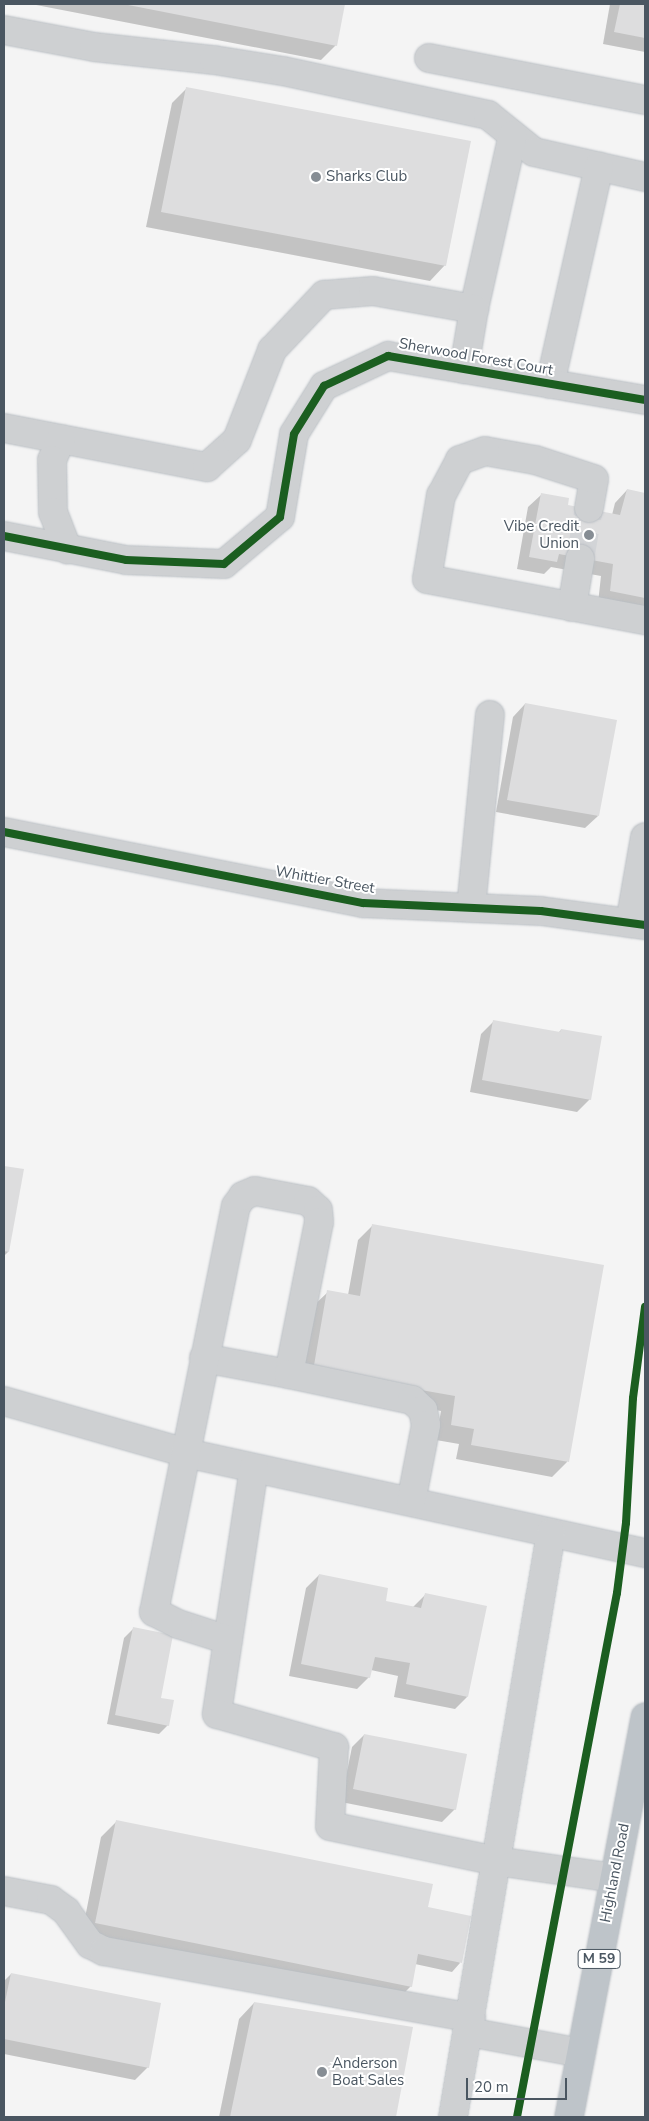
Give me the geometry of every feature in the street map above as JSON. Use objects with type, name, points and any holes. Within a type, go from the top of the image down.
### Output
[{"type":"highway","name":"Highland Road","points":[[569,2117],[645,1717]]},
{"type":"street","points":[[4,30],[94,47],[273,69],[488,115],[534,152],[645,176]]},
{"type":"street","points":[[429,58],[645,100]]},
{"type":"street","points":[[464,369],[474,309],[512,135]]},
{"type":"street","points":[[550,384],[599,166]]},
{"type":"street","points":[[4,428],[207,467],[237,440],[272,350],[324,295],[373,291],[474,309]]},
{"type":"street","name":"Sherwood Forest Court","points":[[4,536],[126,560],[224,564],[280,517],[294,434],[324,386],[388,356],[645,400]]},
{"type":"street","points":[[61,439],[52,460],[53,512],[67,549]]},
{"type":"street","points":[[589,508],[594,479],[535,460],[485,451],[460,460],[442,495],[427,579],[645,620]]},
{"type":"street","points":[[572,607],[580,559]]},
{"type":"street","points":[[471,908],[490,715]]},
{"type":"street","name":"Whittier Street","points":[[4,832],[363,903],[541,911],[638,924]]},
{"type":"street","points":[[638,924],[645,838]]},
{"type":"street","points":[[228,1640],[178,1624],[154,1612],[236,1206],[243,1196],[255,1192],[308,1201],[318,1210],[319,1222],[290,1374]]},
{"type":"street","points":[[204,1358],[412,1400],[423,1410],[426,1425],[411,1502]]},
{"type":"street","points":[[4,1401],[186,1453],[645,1553]]},
{"type":"street","points":[[254,1468],[217,1714],[334,1747],[330,1826],[496,1861],[614,1878]]},
{"type":"street","points":[[453,2117],[470,2025],[551,1533]]},
{"type":"street","points":[[4,1891],[51,1900],[66,1910],[90,1944],[104,1951],[470,2025],[581,2053]]},
{"type":"building","points":[[123,4],[345,4],[337,46]]},
{"type":"building","points":[[620,4],[645,4],[645,38],[614,32]]},
{"type":"building","name":"Sharks Club","points":[[186,87],[471,141],[446,266],[161,212]]},
{"type":"building","name":"Vibe Credit Union","points":[[627,489],[645,493],[645,598],[610,591],[613,564],[559,554],[557,562],[529,557],[541,493],[569,498],[568,505],[620,515]]},
{"type":"building","points":[[525,703],[617,720],[599,816],[507,800]]},
{"type":"building","points":[[493,1020],[560,1032],[561,1029],[602,1036],[591,1100],[482,1080]]},
{"type":"building","points":[[4,1166],[24,1169],[9,1252],[4,1251]]},
{"type":"building","points":[[372,1224],[604,1265],[569,1462],[471,1445],[474,1429],[451,1425],[455,1396],[313,1371],[327,1290],[360,1296]]},
{"type":"building","points":[[319,1574],[388,1588],[386,1601],[421,1608],[425,1593],[487,1606],[468,1697],[406,1684],[410,1663],[375,1657],[370,1678],[301,1664]]},
{"type":"building","points":[[133,1627],[173,1635],[161,1698],[174,1700],[169,1726],[115,1715]]},
{"type":"building","points":[[364,1734],[467,1754],[456,1810],[353,1789]]},
{"type":"building","points":[[116,1820],[433,1884],[428,1907],[471,1916],[462,1963],[418,1954],[412,1987],[95,1923]]},
{"type":"building","points":[[11,1973],[161,2003],[149,2068],[4,2039],[4,2007]]},
{"type":"building","name":"Anderson Boat Sales","points":[[254,2002],[413,2027],[396,2117],[230,2117]]},
{"type":"tunnel","points":[[580,559],[589,508]]},
{"type":"cycle path","points":[[4,536],[126,560],[224,564],[280,517],[294,434],[324,386],[388,356],[645,400]]},
{"type":"cycle path","points":[[4,832],[363,903],[541,911],[645,925]]},
{"type":"cycle path","points":[[517,2117],[617,1593],[626,1523],[633,1398],[645,1307]]},
{"type":"place","name":"Sharks Club","points":[[316,177]]},
{"type":"place","name":"Vibe Credit Union","points":[[589,535]]},
{"type":"place","name":"Anderson Boat Sales","points":[[322,2072]]}]
